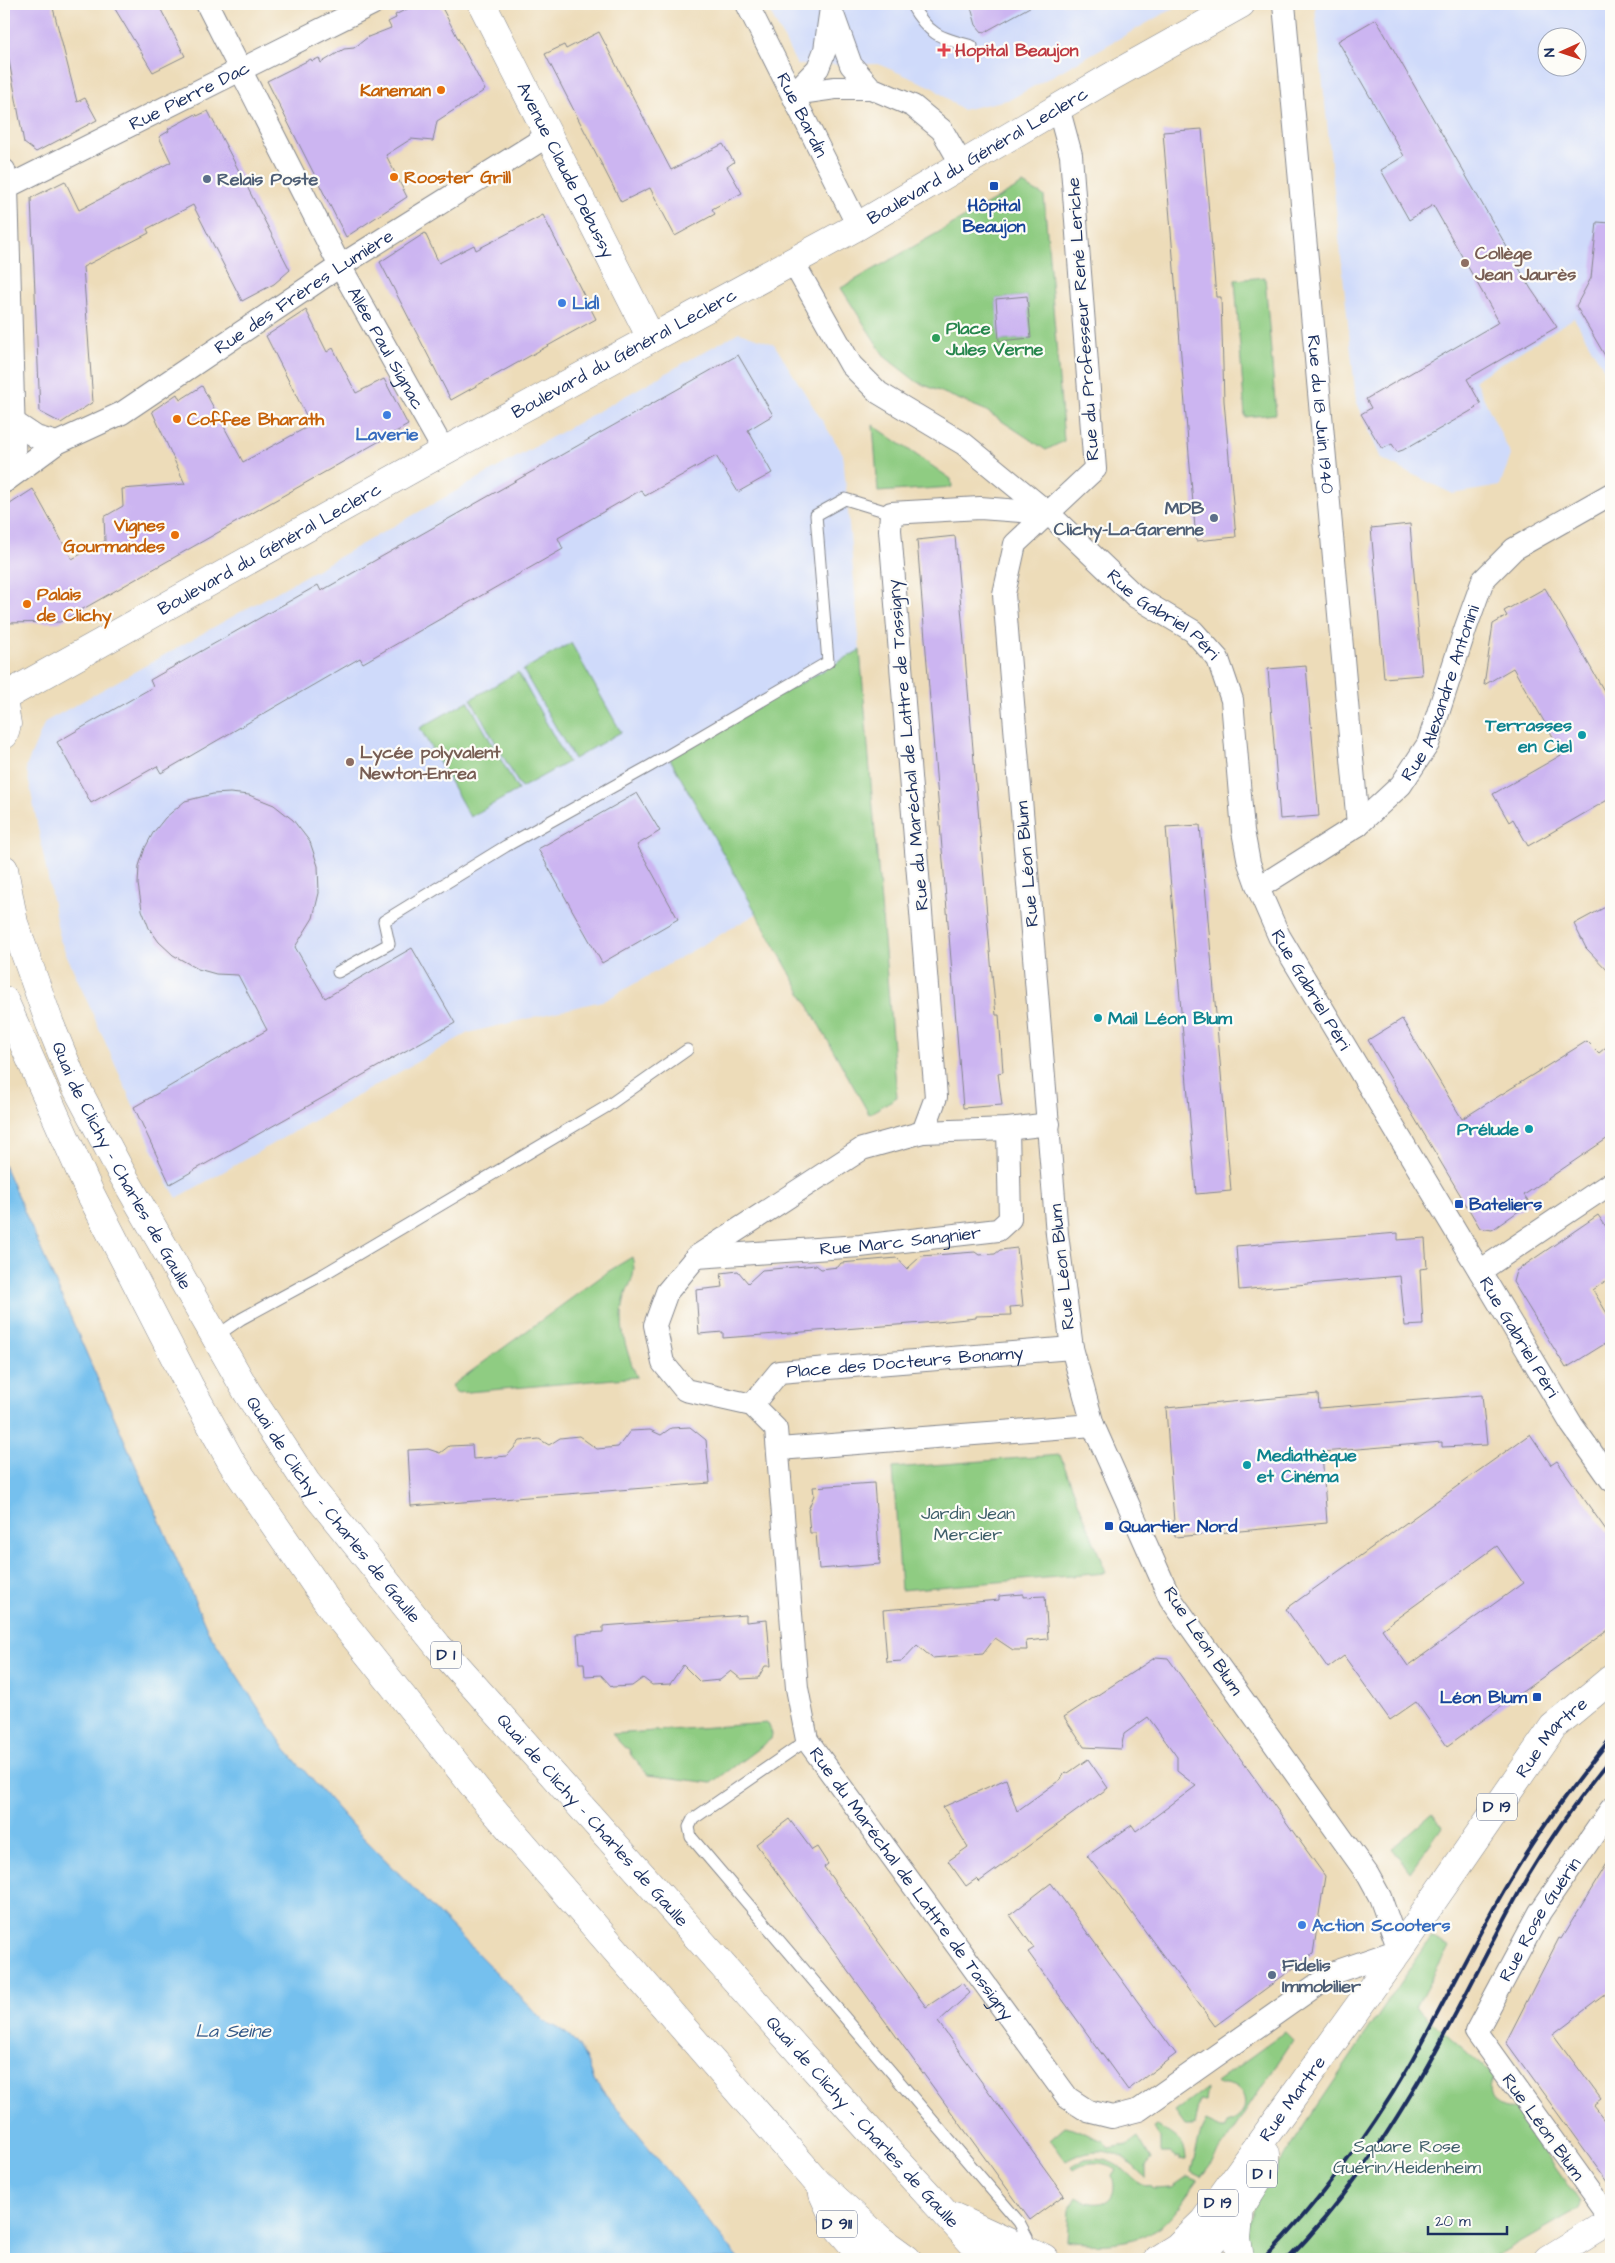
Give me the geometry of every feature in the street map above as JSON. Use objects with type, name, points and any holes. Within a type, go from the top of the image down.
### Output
[{"type":"main road","name":"Avenue Claude Debussy","points":[[482,4],[651,338]]},
{"type":"main road","name":"Boulevard du Général Leclerc","points":[[4,697],[444,451],[858,226],[1058,107],[1241,4]]},
{"type":"main road","points":[[4,706],[6,724],[4,735]]},
{"type":"main road","name":"Quai de Clichy - Charles de Gaulle","points":[[4,869],[14,923],[50,1024],[74,1083],[121,1172],[246,1392],[306,1482],[438,1646],[860,2120],[987,2259]]},
{"type":"main road","name":"Quai de Clichy - Charles de Gaulle","points":[[4,1000],[90,1193],[189,1386],[232,1463],[328,1602],[484,1798],[818,2183],[881,2240],[907,2259]]},
{"type":"main road","name":"Rue Martre","points":[[1158,2259],[1177,2247],[1204,2222],[1399,1950],[1553,1726],[1611,1679]]},
{"type":"main road","name":"D 1","points":[[1197,2259],[1240,2208],[1266,2167],[1267,2135]]},
{"type":"main road","name":"D 911","points":[[818,2183],[839,2229],[865,2259]]},
{"type":"main road","points":[[1240,2208],[1236,2238],[1240,2259]]},
{"type":"main road","name":"D 1","points":[[946,2213],[1045,2259]]},
{"type":"main road","points":[[1550,2258],[1611,2220]]},
{"type":"street","name":"Allée Paul Signac","points":[[206,4],[340,266],[444,451]]},
{"type":"street","name":"Rue Pierre Dac","points":[[5,178],[240,71],[372,4]]},
{"type":"street","name":"Rue Bardin","points":[[747,4],[858,226]]},
{"type":"street","name":"Rue du 18 Juin 1940","points":[[1284,4],[1358,825]]},
{"type":"street","points":[[793,94],[818,68],[824,50],[831,6]]},
{"type":"street","points":[[831,6],[851,65],[871,88]]},
{"type":"street","points":[[793,94],[835,88],[871,88],[913,106],[942,130],[962,165]]},
{"type":"street","name":"Rue du Professeur René Leriche","points":[[1048,513],[1094,469],[1071,155],[1058,107]]},
{"type":"street","name":"Rue des Frères Lumière","points":[[10,477],[57,443],[122,413],[340,266],[549,135]]},
{"type":"street","points":[[5,178],[15,423],[10,477]]},
{"type":"street","points":[[793,262],[851,365],[879,393],[964,444],[1048,513]]},
{"type":"street","points":[[15,423],[36,437],[57,443]]},
{"type":"street","name":"Rue Alexandre Antonini","points":[[1258,888],[1358,825],[1401,785],[1428,744],[1466,627],[1484,580],[1514,549],[1611,494]]},
{"type":"street","points":[[891,513],[980,508],[1048,513]]},
{"type":"street","name":"Rue du Maréchal de Lattre de Tassigny","points":[[891,513],[890,530],[936,1097],[923,1132]]},
{"type":"street","name":"Rue Gabriel Péri","points":[[1048,513],[1136,597],[1193,632],[1218,659],[1232,700],[1243,831],[1249,862],[1279,936],[1572,1425],[1611,1480]]},
{"type":"street","name":"Rue Léon Blum","points":[[1048,513],[1015,544],[1004,594],[1057,1234],[1072,1348],[1093,1425],[1170,1598],[1368,1875],[1380,1897],[1399,1950]]},
{"type":"street","points":[[752,1405],[685,1390],[663,1363],[655,1325],[667,1292],[696,1257],[862,1149],[923,1132],[1008,1129],[1049,1124]]},
{"type":"street","name":"Rue Marc Sangnier","points":[[696,1257],[860,1246],[998,1230],[1010,1219],[1008,1129]]},
{"type":"street","points":[[1480,1271],[1611,1183]]},
{"type":"street","name":"Place des Docteurs Bonamy","points":[[752,1405],[779,1372],[1072,1348]]},
{"type":"street","name":"Rue du Maréchal de Lattre de Tassigny","points":[[752,1405],[776,1430],[797,1688],[807,1740],[1068,2098],[1088,2111],[1112,2117],[1139,2110],[1335,1972],[1399,1950]]},
{"type":"street","points":[[779,1449],[1093,1425]]},
{"type":"street","name":"Rue Rose Guérin","points":[[1476,2032],[1540,1912],[1611,1809]]},
{"type":"street","name":"Rue Léon Blum","points":[[1476,2032],[1506,2078],[1611,2220]]},
{"type":"lane","points":[[911,4],[921,22],[932,31],[944,39],[972,46]]},
{"type":"lane","points":[[338,972],[389,944],[384,921],[506,846],[650,766],[828,662],[816,515],[845,499],[891,513]]},
{"type":"lane","points":[[216,1337],[241,1319],[324,1274],[606,1107],[687,1050]]},
{"type":"lane","points":[[807,1740],[693,1819],[689,1827],[691,1837],[1019,2222],[1027,2237],[1016,2245]]},
{"type":"shaded area","name":"Hopital Beaujon","points":[[766,4],[1181,4],[1011,99],[962,110],[932,87],[878,64],[797,65]]},
{"type":"shaded area","name":"Collège Jean Jaurès","points":[[1321,4],[1611,4],[1611,381],[1574,318],[1475,380],[1511,455],[1500,486],[1453,494],[1381,459],[1356,400],[1315,8]]},
{"type":"shaded area","name":"Lycée polyvalent Newton-Enrea","points":[[739,332],[774,344],[843,454],[860,650],[669,757],[758,913],[606,1000],[468,1033],[177,1198],[168,1184],[60,940],[26,767],[45,722]]},
{"type":"green space","name":"Place Jules Verne","points":[[1023,184],[1044,196],[1064,441],[1046,450],[985,410],[917,382],[885,357],[841,288]],"holes":[[[1027,296],[1030,338],[1000,341],[996,299]]]},
{"type":"green space","points":[[1265,277],[1276,414],[1245,417],[1235,280]]},
{"type":"green space","points":[[873,425],[951,479],[952,487],[878,492]]},
{"type":"green space","points":[[571,643],[621,732],[574,759],[523,670]]},
{"type":"green space","points":[[860,650],[897,1097],[869,1114],[669,757]]},
{"type":"green space","points":[[518,672],[568,762],[521,788],[471,699]]},
{"type":"green space","points":[[468,701],[518,790],[470,817],[420,728]]},
{"type":"green space","points":[[632,1257],[634,1270],[624,1301],[622,1321],[624,1340],[637,1377],[457,1393],[451,1386],[609,1271]]},
{"type":"green space","name":"Jardin Jean Mercier","points":[[1060,1455],[1106,1573],[901,1590],[893,1468]]},
{"type":"green space","points":[[768,1723],[772,1734],[771,1739],[712,1783],[648,1775],[631,1755],[629,1749],[624,1747],[612,1734]]},
{"type":"green space","points":[[1433,1813],[1442,1827],[1410,1872],[1392,1848]]},
{"type":"green space","name":"Square Rose Guérin/Heidenheim","points":[[1431,1938],[1449,1947],[1416,2007],[1495,2077],[1490,2090],[1493,2100],[1502,2108],[1515,2109],[1580,2202],[1579,2208],[1491,2259],[1246,2259],[1245,2231],[1262,2188]]},
{"type":"green space","points":[[1285,2032],[1293,2040],[1213,2161],[1201,2177],[1191,2172],[1201,2131],[1206,2121],[1221,2128],[1226,2128],[1227,2123],[1242,2114],[1244,2107],[1244,2100],[1236,2088],[1216,2082]]},
{"type":"green space","points":[[1207,2088],[1205,2102],[1199,2101],[1194,2126],[1185,2126],[1175,2112]]},
{"type":"green space","points":[[1065,2126],[1105,2141],[1108,2148],[1127,2145],[1138,2137],[1151,2159],[1146,2166],[1146,2178],[1131,2164],[1113,2153],[1105,2151],[1082,2154],[1066,2161],[1050,2139]]},
{"type":"green space","points":[[1157,2126],[1177,2138],[1184,2147],[1186,2160],[1170,2153],[1160,2153],[1160,2139],[1154,2128]]},
{"type":"green space","points":[[1099,2158],[1109,2161],[1117,2165],[1136,2181],[1153,2189],[1172,2188],[1188,2177],[1198,2181],[1167,2221],[1145,2235],[1119,2242],[1106,2243],[1067,2241],[1069,2210],[1077,2197],[1092,2203],[1099,2203],[1105,2202],[1113,2192],[1112,2176],[1117,2169],[1106,2164],[1090,2163],[1073,2170],[1071,2167],[1085,2159]]},
{"type":"water","name":"La Seine","points":[[4,1165],[208,1631],[286,1750],[358,1832],[544,2021],[564,2032],[577,2044],[586,2059],[594,2080],[739,2259],[4,2259]]},
{"type":"building","points":[[4,4],[52,4],[77,102],[85,98],[97,120],[36,152],[24,143],[4,33]]},
{"type":"building","points":[[112,4],[158,4],[185,56],[153,72]]},
{"type":"building","points":[[417,4],[440,4],[485,90],[437,121],[433,141],[411,139],[386,155],[407,197],[346,237],[267,81],[311,59],[312,61],[319,58],[321,63],[344,49],[354,48],[368,37],[391,28],[388,22],[396,18],[395,15]]},
{"type":"building","points":[[970,4],[1035,4],[983,33],[976,25]]},
{"type":"building","points":[[1376,19],[1531,289],[1557,327],[1467,379],[1481,404],[1397,452],[1392,444],[1382,449],[1361,414],[1371,408],[1366,399],[1499,322],[1433,205],[1409,220],[1381,170],[1404,156],[1338,41]]},
{"type":"building","points":[[599,32],[671,170],[723,144],[734,162],[727,167],[742,193],[712,209],[715,214],[675,236],[650,188],[621,202],[545,54],[564,45],[566,49]]},
{"type":"building","points":[[208,111],[290,270],[274,284],[242,301],[193,205],[147,229],[149,233],[83,267],[93,402],[61,423],[40,412],[31,198],[65,181],[79,210],[171,162],[159,137],[169,131],[168,129],[196,114],[197,116]]},
{"type":"building","points":[[1202,129],[1216,297],[1221,297],[1224,401],[1236,537],[1196,541],[1163,132]]},
{"type":"building","points":[[543,215],[596,319],[451,400],[380,262],[425,233],[439,263],[474,245],[476,250]]},
{"type":"building","points":[[1597,222],[1611,223],[1611,366],[1576,306],[1591,278]]},
{"type":"building","points":[[1027,296],[1031,338],[999,341],[996,299]]},
{"type":"building","points":[[306,310],[327,352],[333,348],[356,393],[384,379],[408,425],[60,622],[5,623],[4,508],[33,489],[72,559],[105,541],[104,517],[123,506],[122,489],[185,484],[152,411],[177,394],[180,400],[202,386],[243,462],[311,425],[266,336]]},
{"type":"building","points":[[738,355],[773,415],[748,430],[772,473],[738,492],[716,456],[645,496],[641,490],[558,538],[563,549],[363,663],[360,658],[161,773],[157,766],[91,803],[57,742],[153,687],[150,680],[318,585],[321,591]]},
{"type":"building","points":[[1410,524],[1422,675],[1384,678],[1371,528]]},
{"type":"building","points":[[955,536],[992,974],[996,1015],[999,1015],[1003,1072],[998,1073],[1002,1105],[963,1108],[917,540]]},
{"type":"building","name":"Terrasses en Ciel","points":[[1545,588],[1611,703],[1611,798],[1528,846],[1513,819],[1509,822],[1493,794],[1563,754],[1513,668],[1484,685],[1493,624],[1507,616],[1504,611]]},
{"type":"building","points":[[1306,666],[1319,816],[1280,819],[1268,669]]},
{"type":"building","points":[[637,793],[660,831],[637,845],[678,919],[602,963],[538,849]]},
{"type":"building","points":[[213,794],[249,795],[274,805],[293,820],[310,842],[318,866],[319,893],[313,918],[295,947],[325,998],[412,948],[455,1023],[170,1184],[134,1107],[267,1030],[238,975],[216,974],[198,969],[173,955],[159,942],[149,928],[142,910],[138,884],[139,866],[145,848],[153,833],[165,818],[185,801]]},
{"type":"building","points":[[1200,825],[1231,1191],[1196,1194],[1166,827]]},
{"type":"building","points":[[1611,904],[1611,974],[1586,948],[1574,924]]},
{"type":"building","name":"Prélude","points":[[1402,1019],[1462,1119],[1587,1041],[1599,1053],[1611,1043],[1611,1136],[1524,1195],[1530,1203],[1492,1230],[1480,1228],[1368,1040]]},
{"type":"building","points":[[1598,1215],[1611,1234],[1611,1277],[1593,1290],[1611,1320],[1611,1340],[1566,1368],[1513,1282],[1516,1271]]},
{"type":"building","points":[[1398,1233],[1398,1240],[1425,1238],[1427,1268],[1420,1269],[1423,1325],[1405,1326],[1400,1276],[1239,1290],[1236,1246]]},
{"type":"building","points":[[1017,1248],[1023,1306],[1010,1307],[1011,1315],[976,1316],[976,1318],[937,1322],[723,1338],[723,1332],[699,1334],[696,1290],[723,1287],[721,1273],[738,1271],[748,1283],[762,1270],[816,1265],[821,1269],[838,1267],[841,1263],[897,1258],[907,1269],[921,1256],[975,1252],[979,1255],[995,1254],[1000,1250]]},
{"type":"building","name":"Mediathèque et Cinéma","points":[[1318,1394],[1319,1408],[1482,1395],[1487,1445],[1442,1447],[1442,1442],[1322,1452],[1327,1523],[1175,1537],[1166,1408]]},
{"type":"building","points":[[690,1427],[706,1440],[710,1483],[411,1506],[408,1450],[428,1449],[440,1453],[449,1446],[472,1445],[473,1459],[507,1456],[520,1441],[539,1439],[549,1445],[560,1438],[579,1436],[597,1449],[618,1447],[630,1431],[650,1430],[661,1435],[671,1428]]},
{"type":"building","points":[[1530,1434],[1551,1465],[1557,1461],[1611,1537],[1611,1628],[1447,1746],[1416,1702],[1390,1720],[1344,1656],[1328,1668],[1286,1609]],"holes":[[[1497,1546],[1523,1583],[1408,1666],[1382,1629]]]},
{"type":"building","points":[[874,1483],[880,1564],[819,1569],[816,1533],[810,1533],[808,1510],[814,1495],[813,1487]]},
{"type":"building","points":[[1023,1594],[1023,1597],[1045,1596],[1048,1639],[1026,1641],[1027,1650],[1013,1650],[995,1638],[983,1654],[932,1658],[917,1645],[902,1661],[887,1662],[883,1610],[999,1600],[999,1596]]},
{"type":"building","points":[[746,1615],[746,1622],[767,1620],[771,1666],[765,1666],[758,1678],[741,1679],[731,1671],[720,1680],[700,1682],[683,1665],[670,1684],[652,1685],[643,1678],[632,1686],[612,1687],[601,1675],[585,1676],[584,1663],[579,1663],[577,1634],[603,1632],[603,1626]]},
{"type":"building","points":[[1156,1657],[1168,1658],[1325,1876],[1313,1954],[1215,2026],[1120,1897],[1087,1856],[1132,1825],[1136,1831],[1196,1786],[1177,1771],[1177,1757],[1148,1717],[1124,1734],[1121,1749],[1084,1747],[1064,1717]]},
{"type":"building","points":[[1088,1759],[1108,1788],[979,1882],[976,1879],[966,1886],[948,1861],[968,1847],[943,1807],[1006,1779],[1017,1811],[1061,1779],[1063,1774],[1068,1773]]},
{"type":"building","points":[[789,1819],[812,1850],[817,1847],[828,1864],[824,1867],[926,2007],[962,1983],[970,1993],[938,2022],[1064,2195],[1030,2220],[756,1844]]},
{"type":"building","points":[[1611,1857],[1611,1990],[1553,2034],[1601,2099],[1593,2105],[1611,2128],[1611,2187],[1506,2042],[1559,1938],[1561,1939]]},
{"type":"building","points":[[1051,1883],[1176,2054],[1128,2090],[1028,1952],[1034,1948],[1010,1915]]},
{"type":"railway","points":[[1264,2259],[1324,2191],[1377,2118],[1409,2066],[1488,1918],[1538,1835],[1611,1738]]},
{"type":"railway","points":[[1288,2259],[1344,2194],[1392,2125],[1435,2052],[1528,1876],[1567,1816],[1611,1759]]},
{"type":"place","name":"Hopital Beaujon","points":[[944,50]]},
{"type":"place","name":"Kaneman","points":[[441,90]]},
{"type":"place","name":"Rooster Grill","points":[[394,177]]},
{"type":"place","name":"Relais Poste","points":[[207,179]]},
{"type":"place","name":"Hôpital Beaujon","points":[[994,186]]},
{"type":"place","name":"Collège Jean Jaurès","points":[[1465,263]]},
{"type":"place","name":"Lidl","points":[[562,303]]},
{"type":"place","name":"Place Jules Verne","points":[[936,338]]},
{"type":"place","name":"Laverie","points":[[387,415]]},
{"type":"place","name":"Coffee Bharath","points":[[177,419]]},
{"type":"place","name":"MDB Clichy-La-Garenne","points":[[1214,518]]},
{"type":"place","name":"Vignes Gourmandes","points":[[175,535]]},
{"type":"place","name":"Palais de Clichy","points":[[27,604]]},
{"type":"place","name":"Terrasses en Ciel","points":[[1582,735]]},
{"type":"place","name":"Lycée polyvalent Newton-Enrea","points":[[350,762]]},
{"type":"place","name":"Mail Léon Blum","points":[[1098,1018]]},
{"type":"place","name":"Prélude","points":[[1529,1129]]},
{"type":"place","name":"Bateliers","points":[[1459,1204]]},
{"type":"place","name":"Mediathèque et Cinéma","points":[[1247,1465]]},
{"type":"place","name":"Quartier Nord","points":[[1109,1526]]},
{"type":"place","name":"Léon Blum","points":[[1537,1697]]},
{"type":"place","name":"Action Scooters","points":[[1302,1925]]},
{"type":"place","name":"Fidelis Immobilier","points":[[1272,1975]]}]
